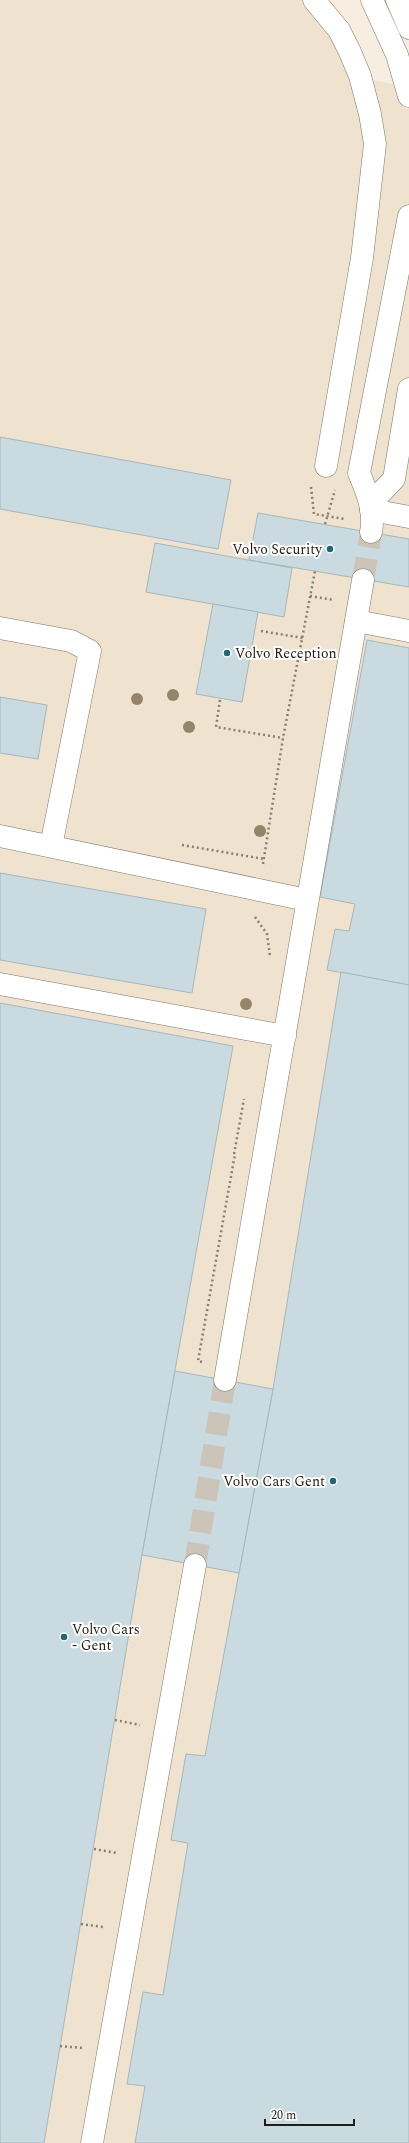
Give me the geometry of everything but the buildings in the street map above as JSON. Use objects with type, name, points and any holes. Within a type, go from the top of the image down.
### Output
[{"type":"lane","points":[[314,0],[339,30],[350,52],[360,76],[370,114],[375,144],[362,258],[331,474]]},
{"type":"lane","points":[[372,0],[398,55],[409,96]]},
{"type":"lane","points":[[397,0],[409,28]]},
{"type":"lane","points":[[371,532],[373,524],[371,507],[359,473],[409,216]]},
{"type":"lane","points":[[371,507],[394,479],[409,389]]},
{"type":"lane","points":[[371,507],[409,517]]},
{"type":"lane","points":[[225,1380],[363,580]]},
{"type":"lane","points":[[356,622],[409,631]]},
{"type":"lane","points":[[0,628],[71,641],[90,651],[51,846]]},
{"type":"lane","points":[[0,836],[307,900]]},
{"type":"lane","points":[[0,984],[285,1036]]},
{"type":"lane","points":[[92,2143],[194,1565]]},
{"type":"path","points":[[325,524],[331,474]]},
{"type":"path","points":[[261,631],[302,638]]},
{"type":"path","points":[[220,700],[216,727],[283,738]]},
{"type":"shaded area","points":[[0,0],[304,0],[329,30],[352,76],[409,87],[409,2143],[0,2143]]},
{"type":"tunnel","points":[[363,580],[371,532]]},
{"type":"tunnel","points":[[195,1565],[225,1380]]},
{"type":"place","name":"Volvo Security","points":[[330,549]]},
{"type":"place","name":"Volvo Reception","points":[[227,653]]},
{"type":"place","name":"Volvo Cars Gent","points":[[333,1481]]},
{"type":"place","name":"Volvo Cars - Gent","points":[[64,1637]]}]
